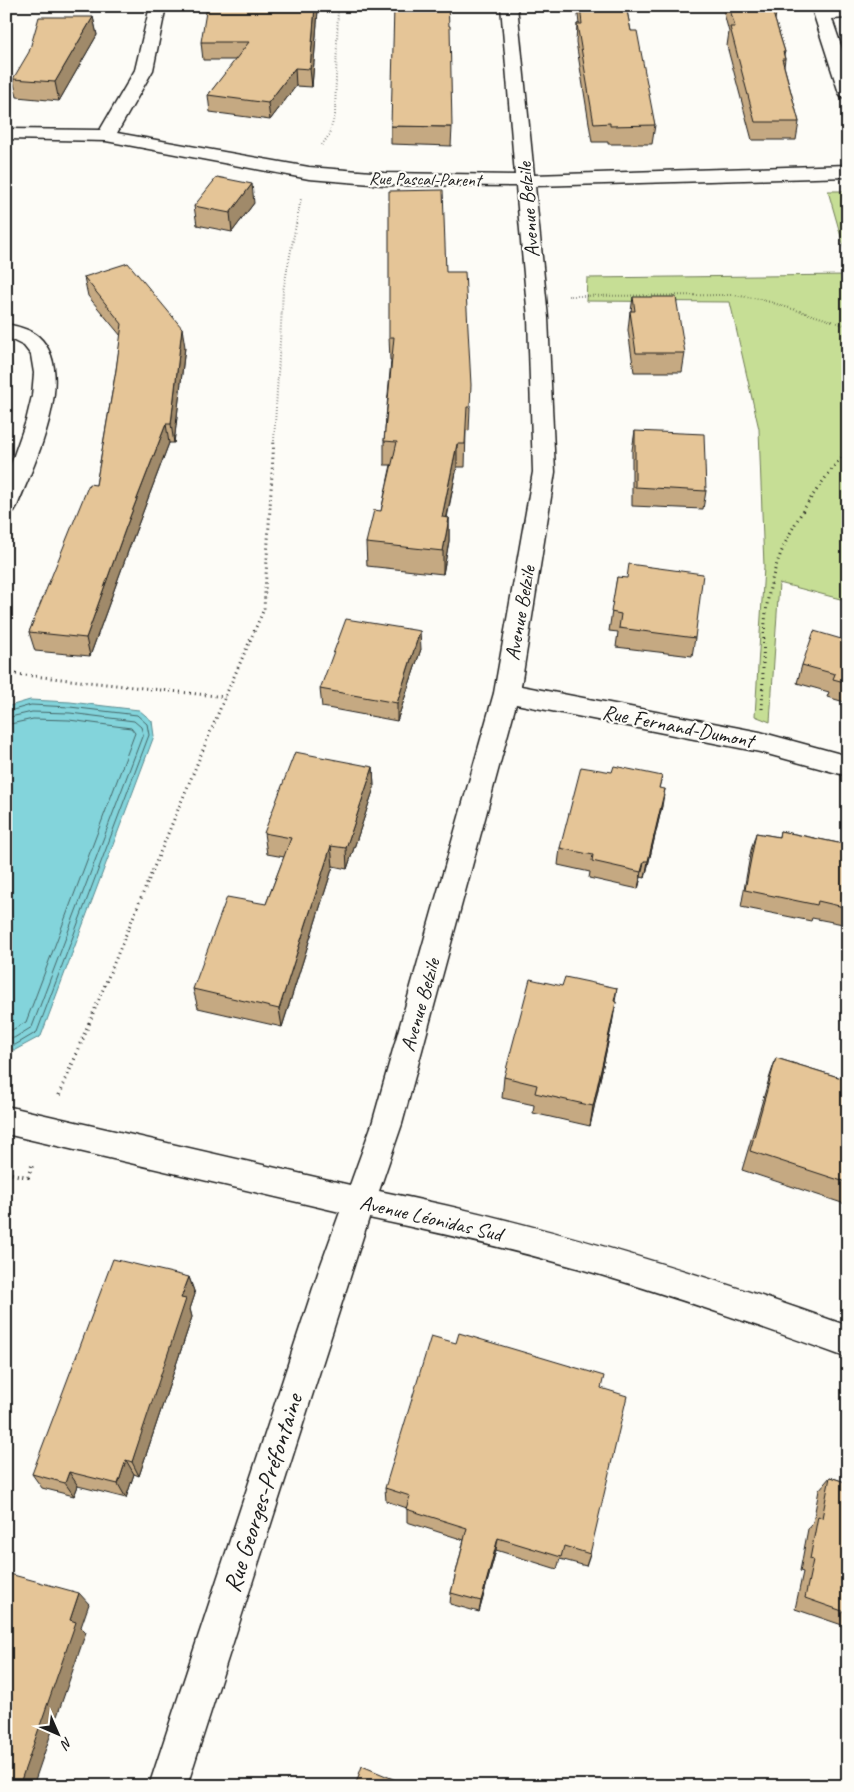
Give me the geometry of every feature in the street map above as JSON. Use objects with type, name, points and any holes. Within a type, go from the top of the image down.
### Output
[{"type":"street","points":[[106,136],[144,70],[158,6]]},
{"type":"street","name":"Avenue Belzile","points":[[360,1201],[387,1124],[507,693],[544,472],[535,296],[509,6]]},
{"type":"street","points":[[848,14],[820,10],[848,93]]},
{"type":"street","name":"Rue Pascal-Parent","points":[[6,134],[106,136],[309,173],[384,179],[462,179],[525,182],[848,171]]},
{"type":"street","points":[[6,330],[32,341],[43,358],[44,390],[34,434],[6,506]]},
{"type":"street","name":"Rue Fernand-Dumont","points":[[507,693],[760,742],[848,766]]},
{"type":"street","name":"Avenue Léonidas Sud","points":[[6,1120],[290,1187],[435,1218],[599,1259],[784,1319],[848,1342]]},
{"type":"street","name":"Rue Georges-Préfontaine","points":[[168,1786],[332,1279],[360,1201]]},
{"type":"path","points":[[45,1128],[264,608],[283,291],[297,218],[314,156],[329,135],[335,115],[338,6]]},
{"type":"path","points":[[535,296],[733,295],[760,299],[848,326]]},
{"type":"path","points":[[760,742],[766,628],[772,580],[790,534],[836,462],[848,449]]},
{"type":"path","points":[[6,673],[225,697]]},
{"type":"green space","points":[[828,191],[848,191],[848,261]]},
{"type":"green space","points":[[848,275],[848,601],[779,583],[770,722],[755,716],[764,567],[759,429],[730,302],[586,301],[587,278]]},
{"type":"water","points":[[30,700],[70,702],[139,710],[152,721],[154,736],[41,1036],[15,1050],[6,1049],[6,707]]},
{"type":"building","points":[[207,6],[315,6],[310,69],[295,68],[268,103],[208,95],[249,42],[201,42]]},
{"type":"building","points":[[394,6],[448,6],[452,127],[391,126]]},
{"type":"building","points":[[580,6],[626,6],[631,31],[637,31],[655,125],[610,126],[610,123],[594,124],[577,24],[582,24]]},
{"type":"building","points":[[729,6],[777,6],[771,7],[785,52],[783,52],[785,59],[782,59],[799,122],[755,122],[730,27],[735,27]]},
{"type":"building","points":[[39,17],[93,17],[55,82],[13,79],[29,52]]},
{"type":"building","points":[[217,177],[252,184],[230,213],[194,206]]},
{"type":"building","points":[[443,190],[446,272],[465,272],[471,385],[470,407],[467,407],[465,444],[457,444],[442,517],[449,518],[443,551],[366,543],[374,510],[381,511],[397,442],[384,441],[394,337],[389,337],[389,191]]},
{"type":"building","points":[[128,263],[182,328],[171,424],[166,424],[86,638],[29,632],[89,484],[96,485],[116,370],[122,324],[84,277]]},
{"type":"building","points":[[633,297],[676,297],[685,353],[636,353],[630,311],[635,311]]},
{"type":"building","points":[[635,431],[704,434],[706,491],[635,487]]},
{"type":"building","points":[[629,564],[703,574],[695,638],[619,628],[621,614],[611,612],[617,577],[627,578]]},
{"type":"building","points":[[346,619],[420,631],[397,703],[320,689]]},
{"type":"building","points":[[814,631],[848,641],[848,683],[833,679],[835,674],[802,665]]},
{"type":"building","points":[[295,752],[373,767],[346,848],[331,846],[279,1009],[193,989],[227,897],[266,904],[291,838],[264,833]]},
{"type":"building","points":[[614,766],[662,776],[659,788],[665,789],[648,861],[644,861],[641,872],[592,861],[593,855],[560,848],[581,767],[612,772]]},
{"type":"building","points":[[780,831],[848,845],[848,908],[818,901],[817,905],[745,890],[756,833],[779,837]]},
{"type":"building","points":[[565,977],[617,988],[614,1001],[616,1002],[593,1106],[535,1093],[537,1085],[504,1077],[530,979],[562,986]]},
{"type":"building","points":[[776,1058],[848,1080],[848,1183],[750,1151]]},
{"type":"building","points":[[113,1259],[189,1277],[181,1298],[186,1299],[132,1462],[126,1460],[118,1484],[69,1472],[65,1483],[32,1474]]},
{"type":"building","points":[[459,1333],[604,1376],[601,1388],[627,1396],[590,1554],[564,1546],[561,1557],[498,1538],[481,1601],[451,1593],[467,1528],[406,1509],[410,1496],[385,1488],[431,1336],[456,1343]]},
{"type":"building","points":[[830,1477],[848,1483],[848,1613],[805,1598],[813,1560],[810,1559],[818,1516],[822,1518]]},
{"type":"building","points":[[6,1573],[79,1593],[70,1620],[76,1622],[19,1786],[6,1786]]},
{"type":"building","points":[[362,1766],[410,1786],[355,1786]]}]
